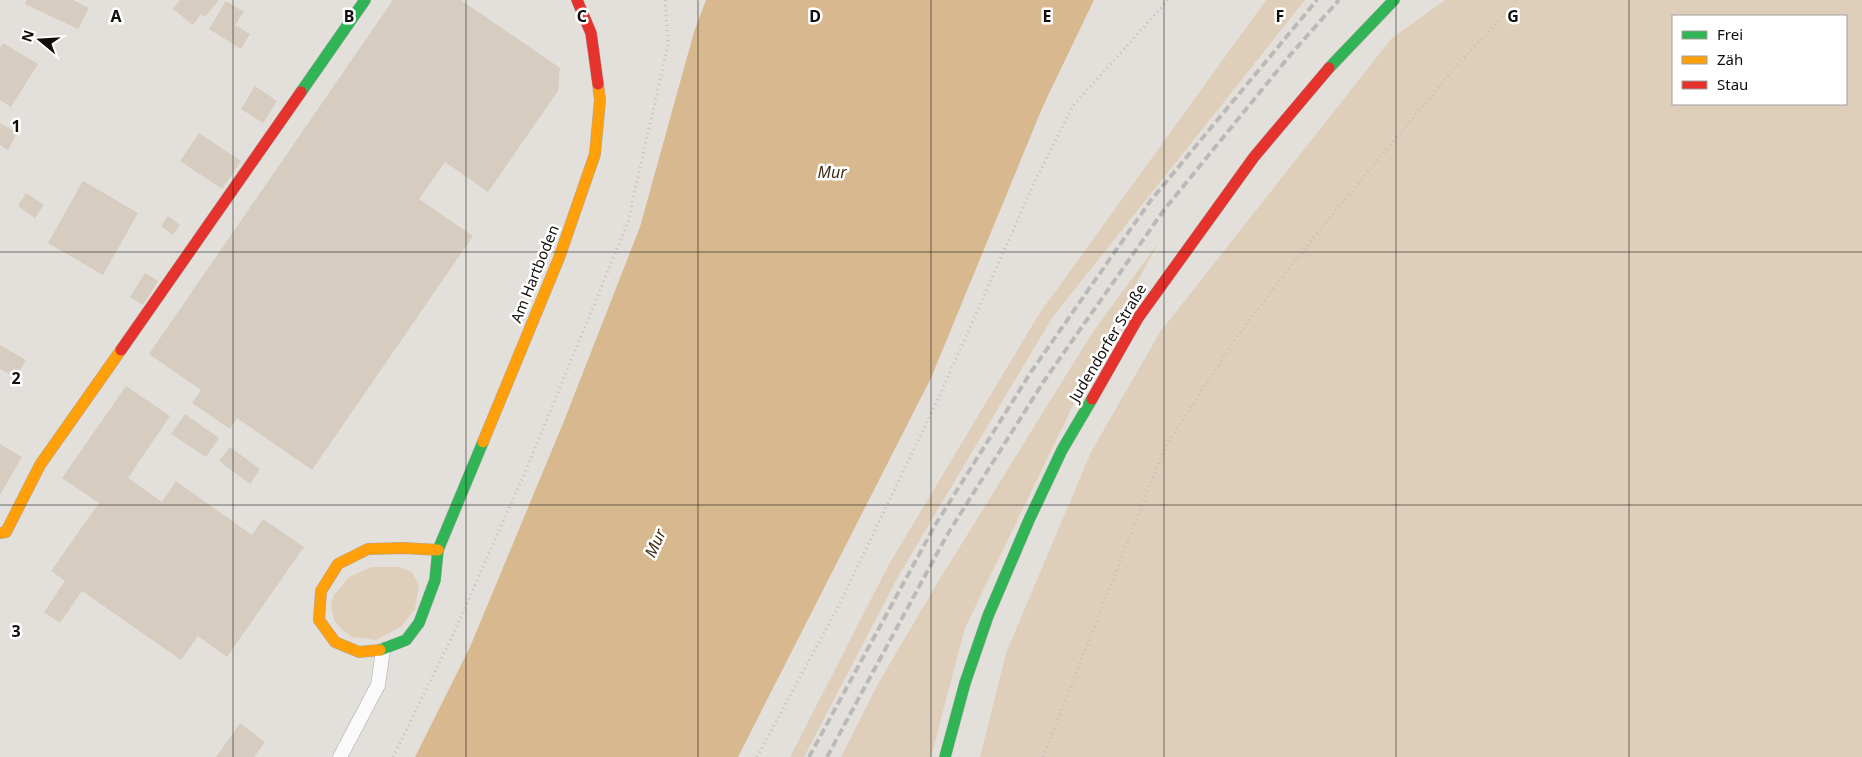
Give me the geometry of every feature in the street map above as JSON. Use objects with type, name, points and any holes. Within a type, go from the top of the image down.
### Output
[{"type":"street","points":[[0,533],[6,532],[40,465],[365,0]]},
{"type":"street","name":"Am Hartboden","points":[[438,550],[404,548],[368,549],[338,564],[321,591],[319,620],[335,642],[359,652],[383,650],[406,640],[419,623],[435,580],[438,550],[559,258],[595,154],[600,100],[591,33],[576,0]]},
{"type":"street","name":"Judendorfer Straße","points":[[945,757],[965,683],[988,616],[1029,520],[1062,450],[1138,318],[1254,157],[1342,53],[1394,0]]},
{"type":"lane","points":[[340,757],[378,685],[383,650]]},
{"type":"path","points":[[393,757],[452,637],[526,470],[628,222],[668,44],[665,0]]},
{"type":"path","points":[[757,757],[840,603],[939,397],[1035,181],[1073,106],[1168,0]]},
{"type":"path","points":[[1043,757],[1165,447],[1238,335],[1313,238],[1452,71],[1518,0]]},
{"type":"shaded area","points":[[1266,0],[1305,0],[1052,318],[900,573],[804,757],[790,757],[888,566],[1039,314]]},
{"type":"shaded area","points":[[1445,0],[1862,0],[1862,757],[980,757],[1006,653],[1091,452],[1160,332],[1391,39]]},
{"type":"shaded area","points":[[1159,242],[1104,342],[965,628],[931,757],[841,757],[880,680],[938,582],[1092,333]]},
{"type":"shaded area","points":[[371,567],[399,567],[412,572],[419,585],[415,609],[401,627],[376,640],[352,637],[342,630],[334,620],[331,604],[334,595],[349,577]]},
{"type":"water","name":"Mur","points":[[706,0],[1094,0],[1043,106],[931,378],[738,757],[415,757],[470,647],[564,421],[640,227],[694,32]]},
{"type":"building","points":[[27,0],[73,0],[89,8],[78,29],[25,4]]},
{"type":"building","points":[[180,0],[219,0],[205,17],[201,14],[193,25],[173,9]]},
{"type":"building","points":[[393,0],[461,0],[560,68],[558,91],[488,192],[445,162],[419,199],[473,236],[312,470],[237,418],[230,429],[192,403],[201,390],[149,354]]},
{"type":"building","points":[[226,1],[244,12],[235,25],[250,34],[241,49],[209,29]]},
{"type":"building","points":[[3,43],[38,64],[11,107],[0,100],[0,48]]},
{"type":"building","points":[[255,86],[277,101],[263,123],[241,109]]},
{"type":"building","points":[[0,123],[17,133],[8,150],[0,145]]},
{"type":"building","points":[[199,133],[241,161],[222,189],[180,161]]},
{"type":"building","points":[[83,181],[138,213],[103,275],[48,243]]},
{"type":"building","points":[[26,193],[44,205],[35,218],[18,206]]},
{"type":"building","points":[[168,216],[180,225],[173,235],[161,226]]},
{"type":"building","points":[[145,273],[158,281],[143,305],[130,297]]},
{"type":"building","points":[[0,345],[26,360],[16,378],[0,369]]},
{"type":"building","points":[[126,386],[170,416],[128,478],[162,502],[176,481],[252,535],[263,519],[304,547],[227,657],[198,636],[181,660],[82,591],[60,623],[44,612],[65,581],[51,571],[99,503],[62,478]]},
{"type":"building","points":[[185,414],[219,438],[206,457],[171,434]]},
{"type":"building","points":[[0,444],[22,457],[0,495]]},
{"type":"building","points":[[230,447],[260,469],[250,484],[219,461]]},
{"type":"building","points":[[240,723],[265,742],[254,757],[216,757]]},
{"type":"railway","points":[[809,757],[934,527],[1031,372],[1151,200],[1317,0]]},
{"type":"railway","points":[[827,757],[947,535],[1044,381],[1164,210],[1291,54],[1339,0]]},
{"type":"traffic: fast","points":[[301,92],[365,0]]},
{"type":"traffic: fast","points":[[1329,68],[1394,0]]},
{"type":"traffic: fast","points":[[945,757],[965,683],[988,616],[1029,520],[1062,450],[1092,399]]},
{"type":"traffic: fast","points":[[380,650],[406,640],[419,623],[435,580],[438,550],[483,442]]},
{"type":"traffic: slow","points":[[483,442],[559,258],[595,154],[600,100],[598,84]]},
{"type":"traffic: slow","points":[[0,533],[6,532],[40,465],[121,350]]},
{"type":"traffic: slow","points":[[380,650],[359,652],[335,642],[319,620],[321,591],[338,564],[368,549],[404,548],[438,550]]},
{"type":"traffic: jam","points":[[577,0],[591,33],[598,84]]},
{"type":"traffic: jam","points":[[1092,399],[1138,318],[1254,157],[1329,68]]},
{"type":"traffic: jam","points":[[121,350],[301,92]]}]
